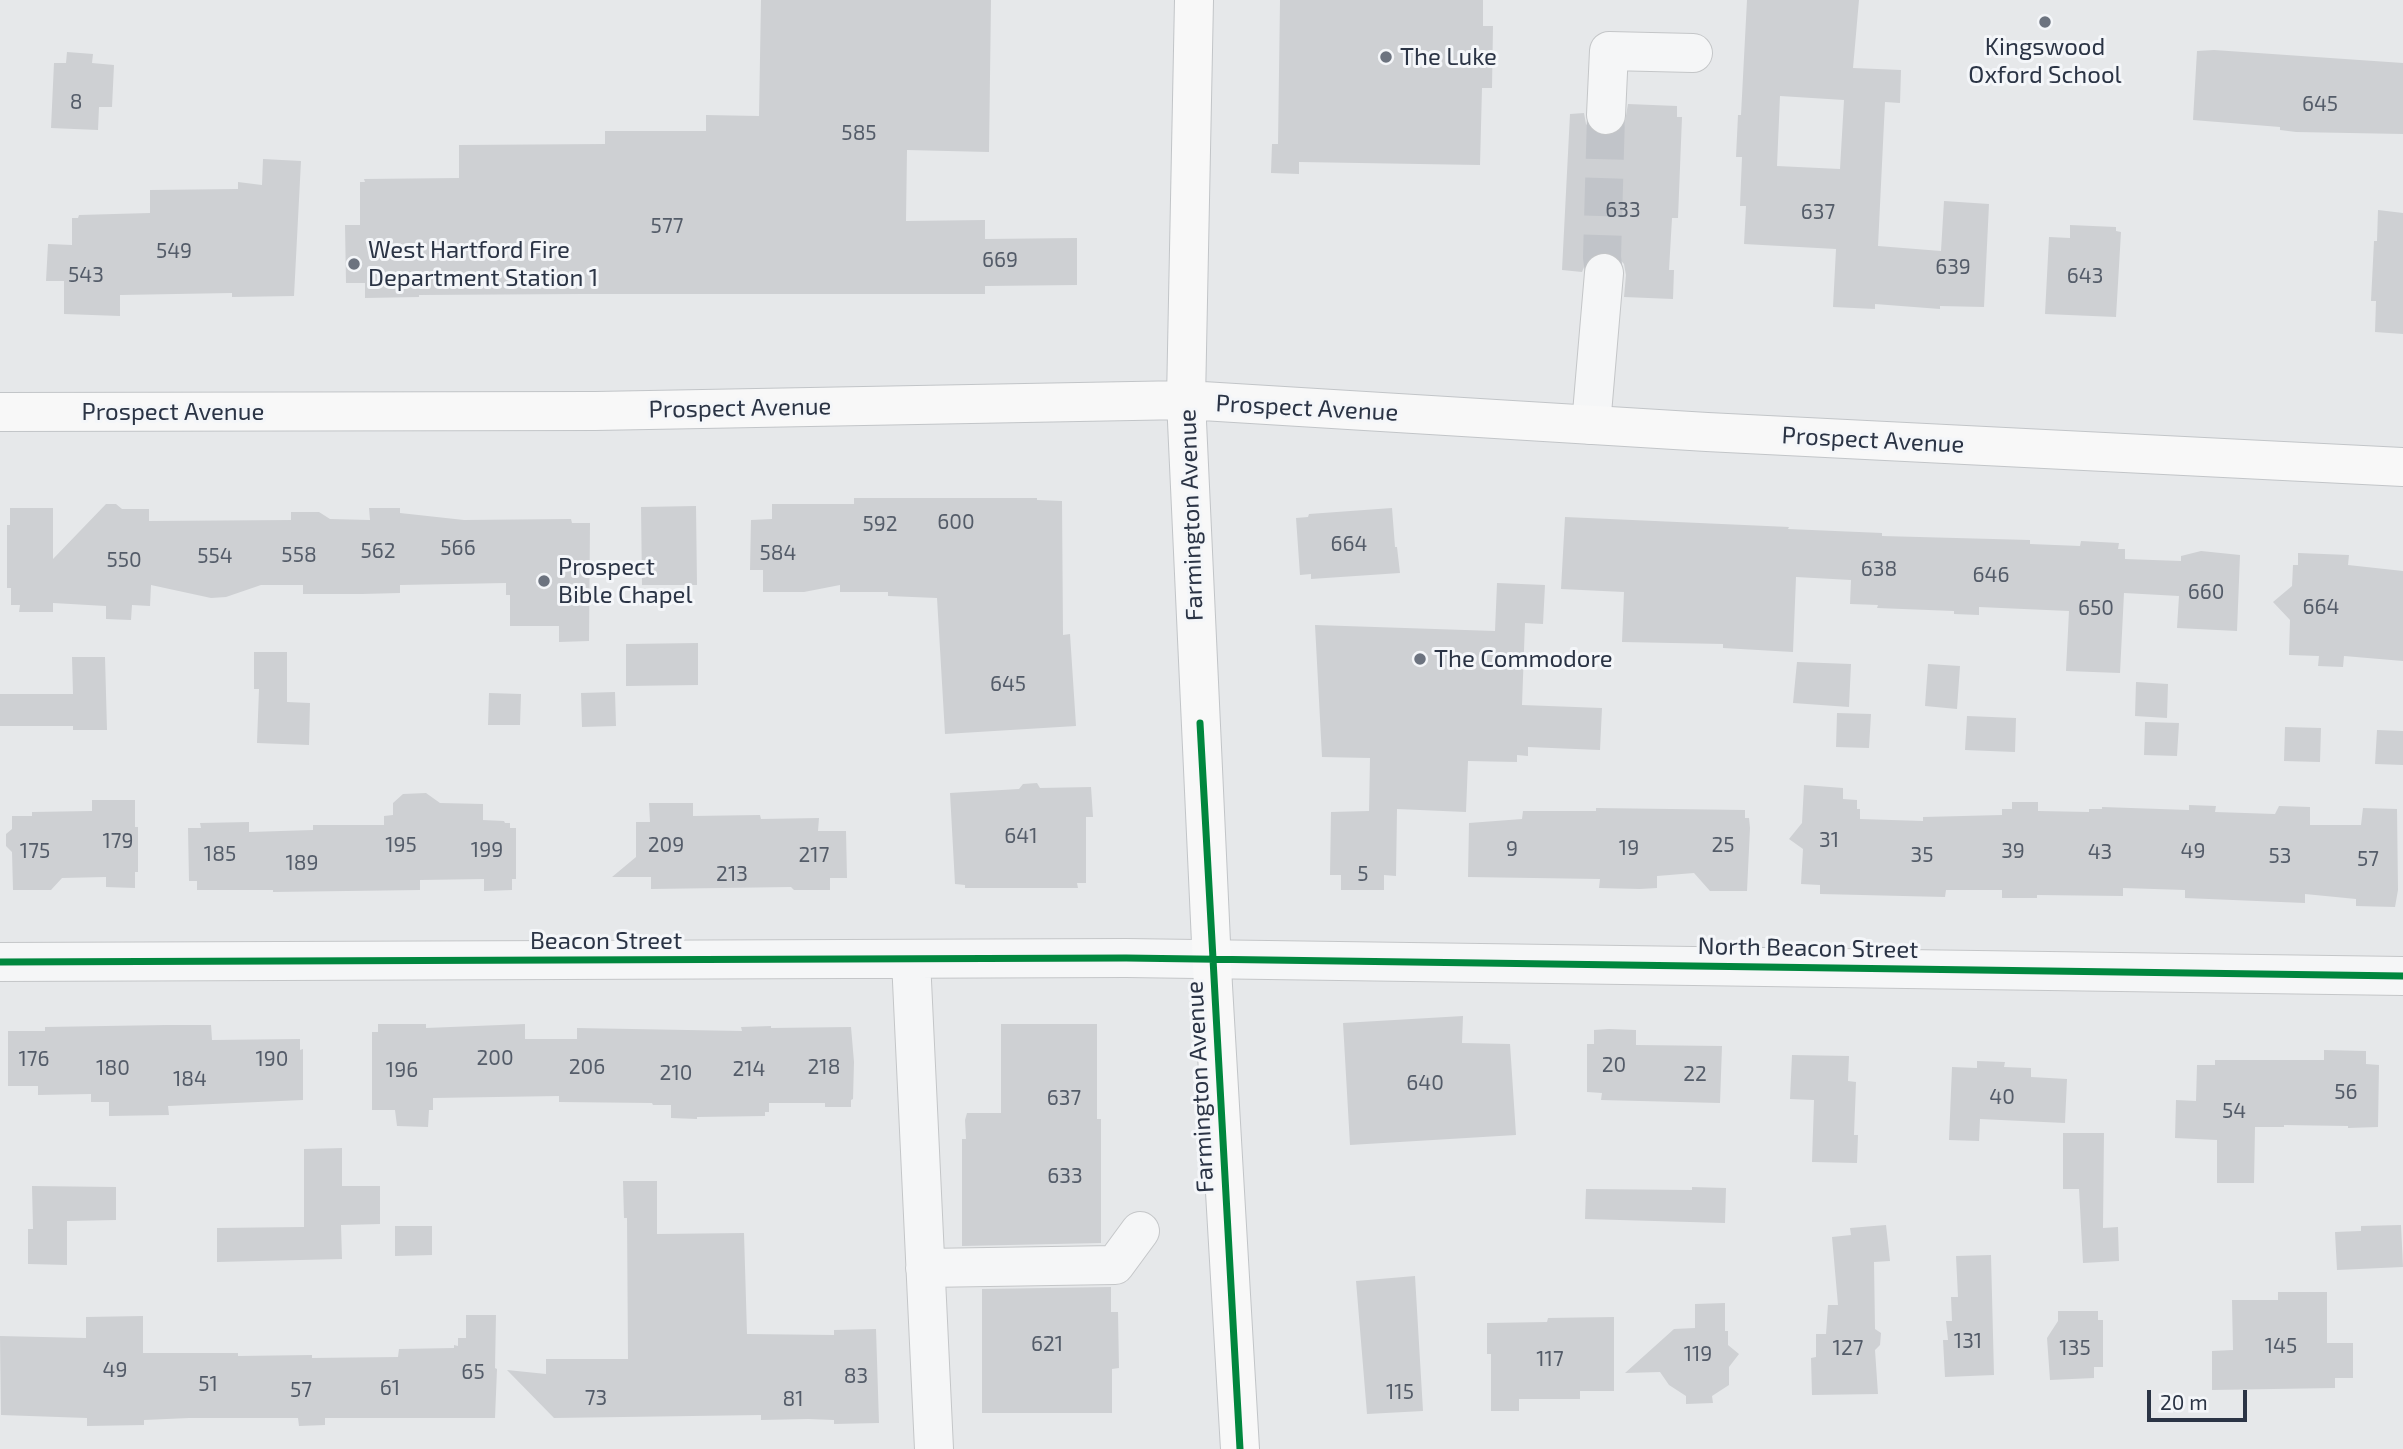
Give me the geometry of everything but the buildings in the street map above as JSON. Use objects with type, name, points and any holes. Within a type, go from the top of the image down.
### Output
[{"type":"main road","name":"Farmington Avenue","points":[[1194,0],[1186,401],[1212,959],[1240,1449]]},
{"type":"main road","name":"Prospect Avenue","points":[[0,412],[595,411],[1186,401],[2403,467]]},
{"type":"street","points":[[1606,115],[1609,51],[1693,53]]},
{"type":"street","points":[[1591,425],[1604,273]]},
{"type":"street","name":"Beacon Street","points":[[0,962],[1212,959]]},
{"type":"street","name":"North Beacon Street","points":[[1212,959],[2403,976]]},
{"type":"street","points":[[911,960],[934,1449]]},
{"type":"street","points":[[925,1268],[1115,1265],[1140,1231]]},
{"type":"tunnel","points":[[1604,273],[1602,257],[1606,115]]},
{"type":"cycle path","points":[[1200,723],[1240,1449]]},
{"type":"cycle path","points":[[0,962],[1126,958],[2403,976]]},
{"type":"place","name":"Kingswood Oxford School","points":[[2045,22]]},
{"type":"place","name":"The Luke","points":[[1386,57]]},
{"type":"place","name":"West Hartford Fire Department Station 1","points":[[354,264]]},
{"type":"place","name":"Prospect Bible Chapel","points":[[544,581]]},
{"type":"place","name":"The Commodore","points":[[1420,659]]}]
